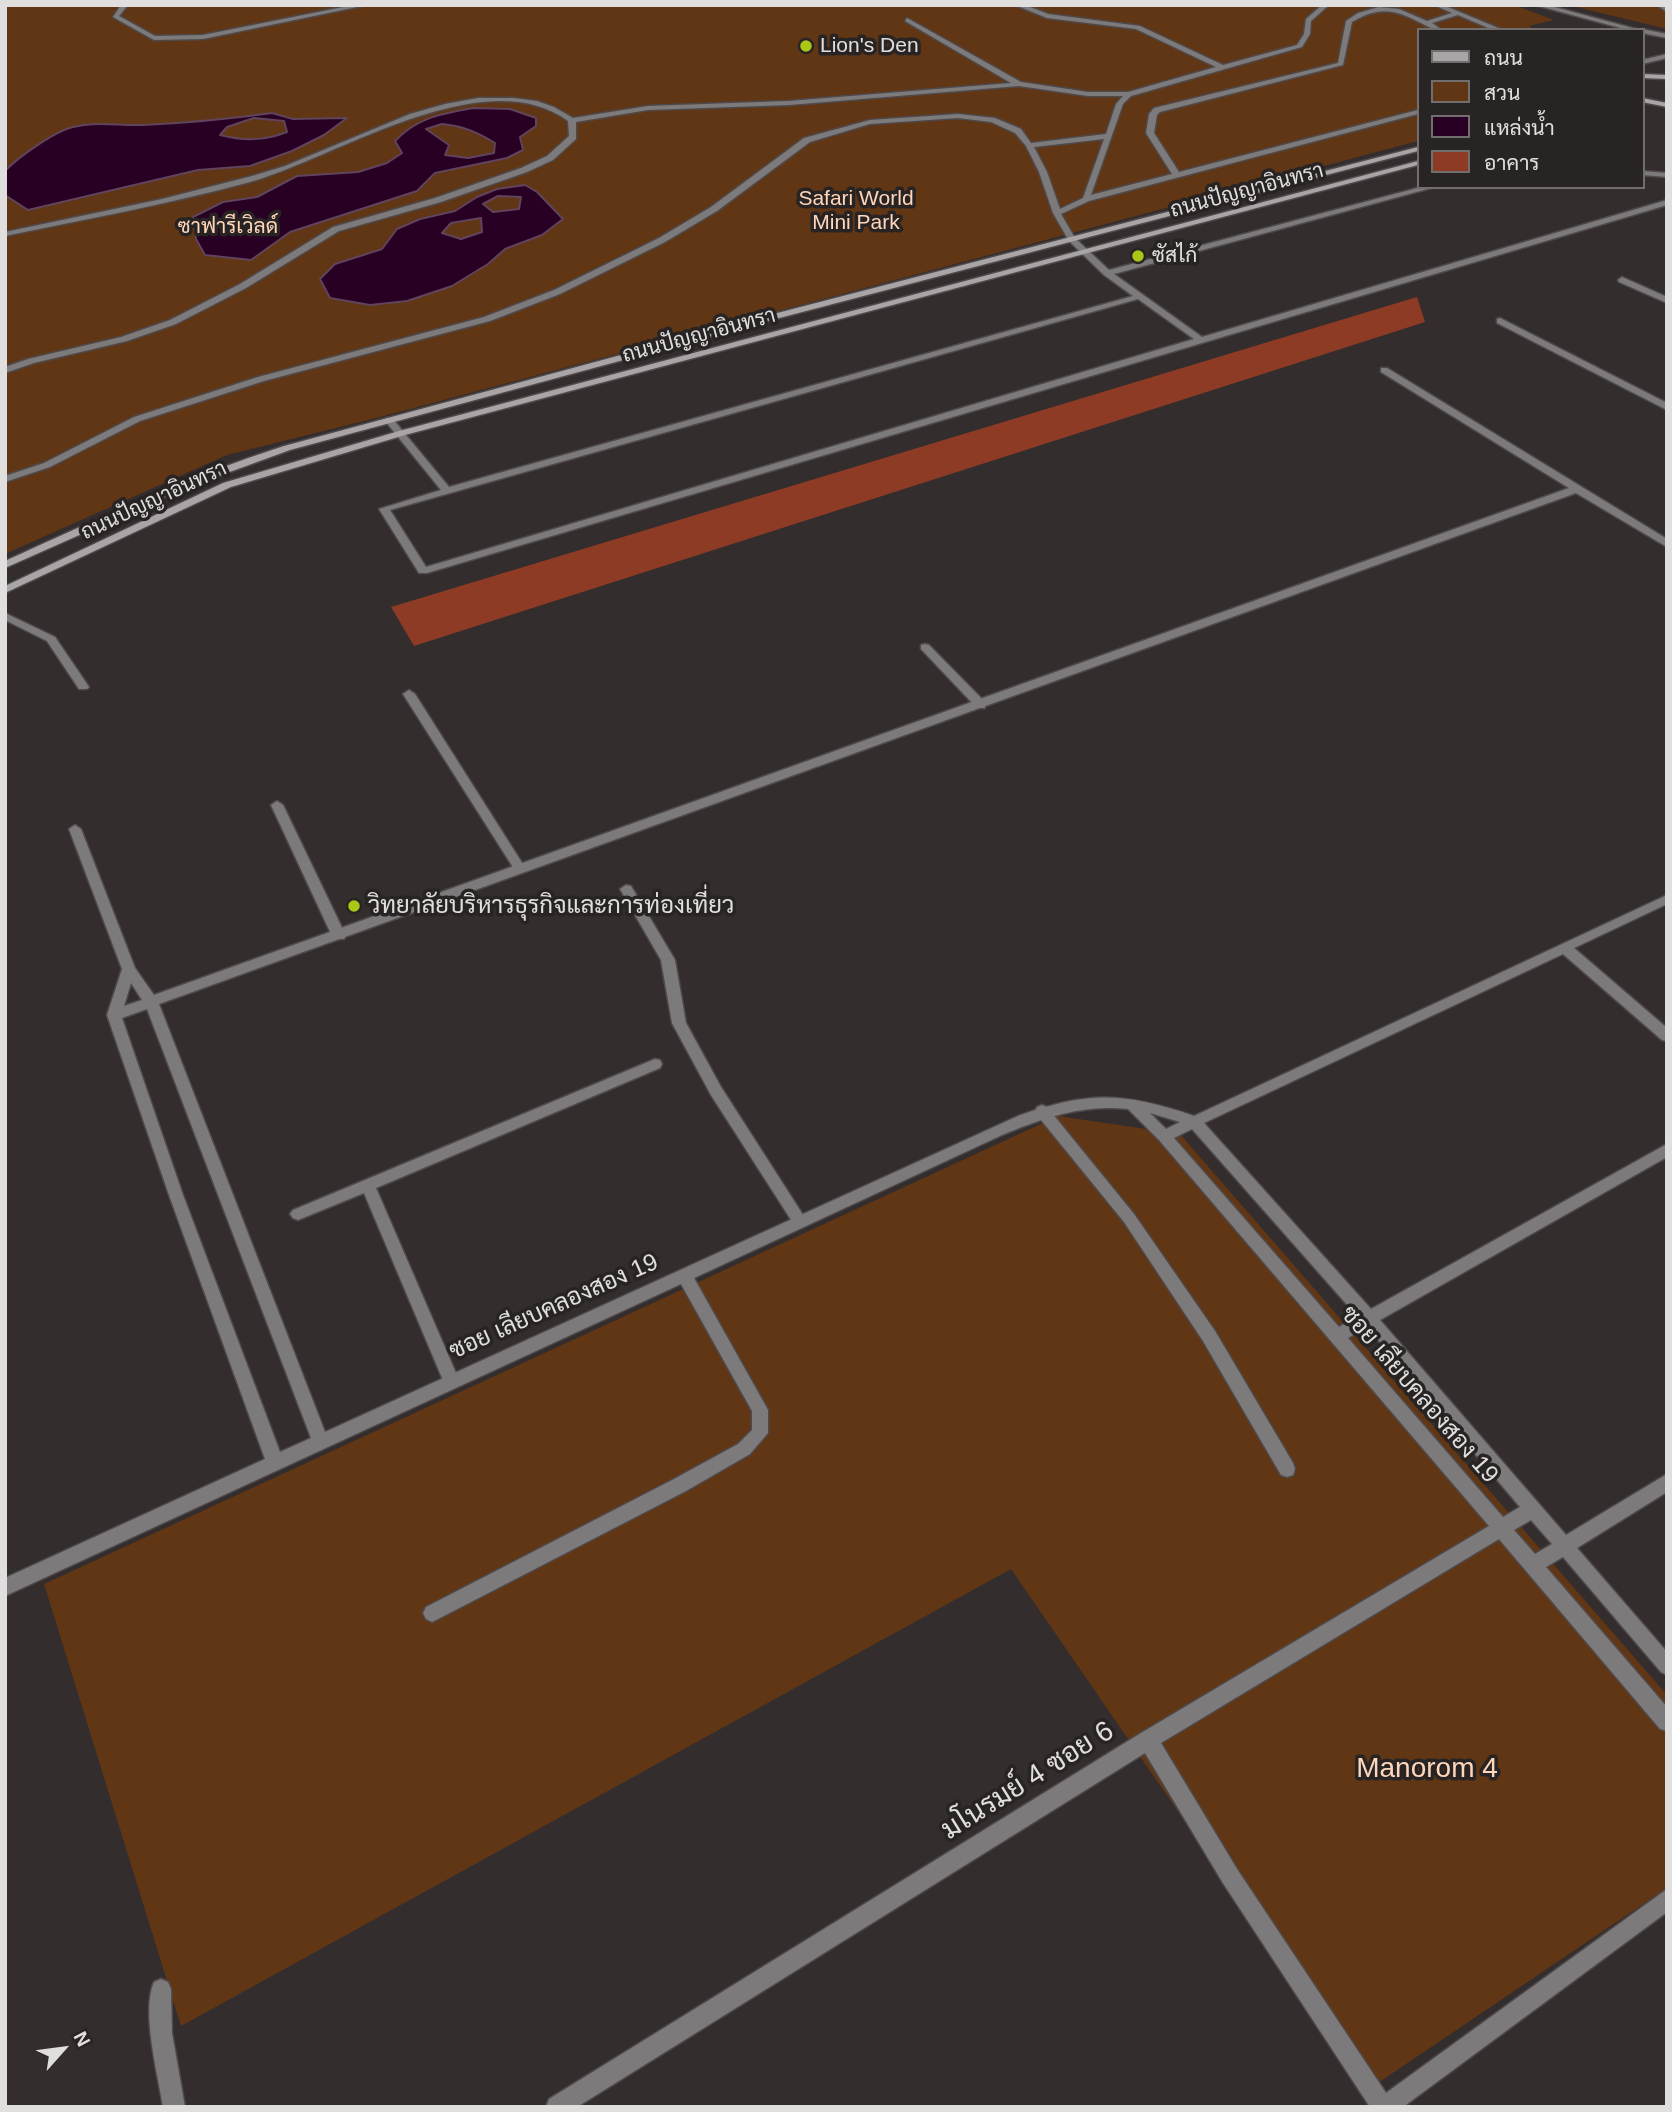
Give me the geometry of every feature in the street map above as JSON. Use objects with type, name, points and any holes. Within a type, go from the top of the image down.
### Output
[{"type":"street","points":[[124,5],[115,16],[154,38],[203,37],[364,5]]},
{"type":"street","points":[[1018,5],[1047,16],[1138,27],[1223,68]]},
{"type":"street","points":[[5,234],[201,193],[258,178],[314,158],[420,111],[457,103],[491,99],[529,101],[559,110],[572,120],[648,108],[789,103],[1019,84],[1088,94],[1128,94],[1300,46],[1307,34],[1308,20],[1326,5]]},
{"type":"street","points":[[1437,5],[1495,28]]},
{"type":"street","points":[[1538,5],[1632,28]]},
{"type":"street","points":[[1660,5],[1667,10]]},
{"type":"street","points":[[1176,174],[1150,133],[1153,114],[1157,110],[1341,64],[1349,21],[1356,16],[1391,7],[1436,28]]},
{"type":"street","points":[[1426,23],[1459,13]]},
{"type":"street","points":[[907,20],[1019,84]]},
{"type":"street","points":[[1644,31],[1667,36]]},
{"type":"street","points":[[1644,62],[1667,57]]},
{"type":"street","points":[[1644,76],[1667,77]]},
{"type":"street","points":[[1086,199],[1120,104],[1128,94]]},
{"type":"street","points":[[1644,102],[1667,105]]},
{"type":"street","points":[[1057,213],[1086,199],[1416,113]]},
{"type":"street","points":[[5,479],[47,465],[137,419],[261,379],[487,319],[557,292],[662,240],[714,209],[807,140],[870,122],[958,116],[992,120],[1018,131],[1029,145],[1043,172],[1057,213],[1072,239],[1089,252],[1107,273],[1202,341]]},
{"type":"street","points":[[5,370],[31,361],[124,339],[173,322],[243,286],[336,229],[438,200],[550,158],[573,136],[572,120]]},
{"type":"street","points":[[1029,145],[1108,136]]},
{"type":"street","name":"ถนนปัญญาอินทรา","points":[[5,565],[238,463],[389,420],[1416,150]]},
{"type":"street","name":"ถนนปัญญาอินทรา","points":[[5,590],[227,485],[402,433],[1416,164]]},
{"type":"street","points":[[1644,173],[1667,175]]},
{"type":"street","points":[[1107,273],[1423,189]]},
{"type":"street","points":[[1141,296],[384,509],[423,571],[1667,202]]},
{"type":"street","points":[[1622,280],[1667,300]]},
{"type":"street","points":[[1500,321],[1667,407]]},
{"type":"street","points":[[1384,370],[1667,544]]},
{"type":"street","points":[[389,420],[447,491]]},
{"type":"street","points":[[114,1015],[1577,489]]},
{"type":"street","points":[[9,622],[51,639],[83,687]]},
{"type":"street","points":[[925,647],[981,705]]},
{"type":"street","points":[[409,694],[520,869]]},
{"type":"street","points":[[278,805],[339,936]]},
{"type":"street","points":[[75,829],[128,969],[151,1002],[320,1441]]},
{"type":"street","points":[[626,889],[668,960],[679,1023],[716,1091],[800,1222]]},
{"type":"street","points":[[1164,1136],[1667,899]]},
{"type":"street","points":[[1564,948],[1667,1036]]},
{"type":"street","points":[[128,969],[114,1015],[176,1195],[275,1462]]},
{"type":"street","points":[[298,1214],[655,1064]]},
{"type":"street","name":"ซอย เลียบคลองสอง 19","points":[[5,1587],[1042,1111],[1078,1102],[1102,1100],[1131,1103],[1193,1121],[1368,1317],[1667,1666]]},
{"type":"street","name":"ซอย เลียบคลองสอง 19","points":[[1131,1103],[1164,1136],[1667,1722]]},
{"type":"street","points":[[1042,1111],[1129,1219],[1209,1336],[1287,1469]]},
{"type":"street","points":[[1337,1336],[1667,1150]]},
{"type":"street","points":[[368,1186],[451,1380]]},
{"type":"street","points":[[432,1613],[690,1479],[744,1449],[760,1433],[760,1410],[684,1275]]},
{"type":"street","points":[[1534,1565],[1667,1482]]},
{"type":"street","name":"มโนรมย์ 4 ซอย 6","points":[[557,2107],[1148,1740],[1533,1509]]},
{"type":"street","points":[[1148,1740],[1230,1876],[1384,2107],[1667,1899]]},
{"type":"street","points":[[161,1989],[161,2033],[174,2107]]},
{"type":"green space","name":"ซาฟารีเวิลด์","points":[[5,5],[1514,5],[1554,20],[1529,26],[1532,28],[1416,28],[1416,142],[376,418],[227,455],[5,554]]},
{"type":"green space","points":[[1568,5],[1667,5],[1667,29]]},
{"type":"green space","name":"Manorom 4","points":[[1058,1116],[1180,1134],[1667,1695],[1667,1888],[1369,2089],[1011,1569],[181,2026],[44,1584]]},
{"type":"water","points":[[473,108],[510,109],[536,118],[536,126],[520,137],[523,150],[507,158],[435,173],[417,191],[290,232],[251,260],[205,255],[196,239],[193,217],[223,202],[257,197],[297,176],[358,172],[387,163],[402,153],[395,141],[412,127],[440,115]],"holes":[[[442,124],[470,130],[495,143],[494,153],[468,158],[445,155],[449,145],[426,129]]]},
{"type":"water","points":[[272,113],[293,119],[347,118],[324,135],[292,151],[250,166],[198,170],[28,210],[5,195],[5,171],[37,146],[73,127],[91,124],[175,123]],"holes":[[[254,118],[284,121],[287,132],[270,137],[246,139],[220,135],[227,127]]]},
{"type":"water","points":[[525,185],[537,192],[563,219],[542,235],[505,249],[488,264],[452,286],[407,301],[370,305],[330,298],[320,279],[335,264],[382,249],[397,229],[420,219],[455,211],[477,197],[497,189]],"holes":[[[498,196],[521,197],[519,209],[493,212],[483,204]],[[481,218],[482,232],[461,239],[442,233],[451,223]]]},
{"type":"building","points":[[1417,297],[1425,322],[414,646],[391,607]]},
{"type":"place","name":"Lion's Den","points":[[806,46]]},
{"type":"place","name":"ซัสไก้","points":[[1138,256]]},
{"type":"place","name":"วิทยาลัยบริหารธุรกิจและการท่องเที่ยว","points":[[354,906]]},
{"type":"park label","name":"Safari World Mini Park","points":[[856,211]]}]
